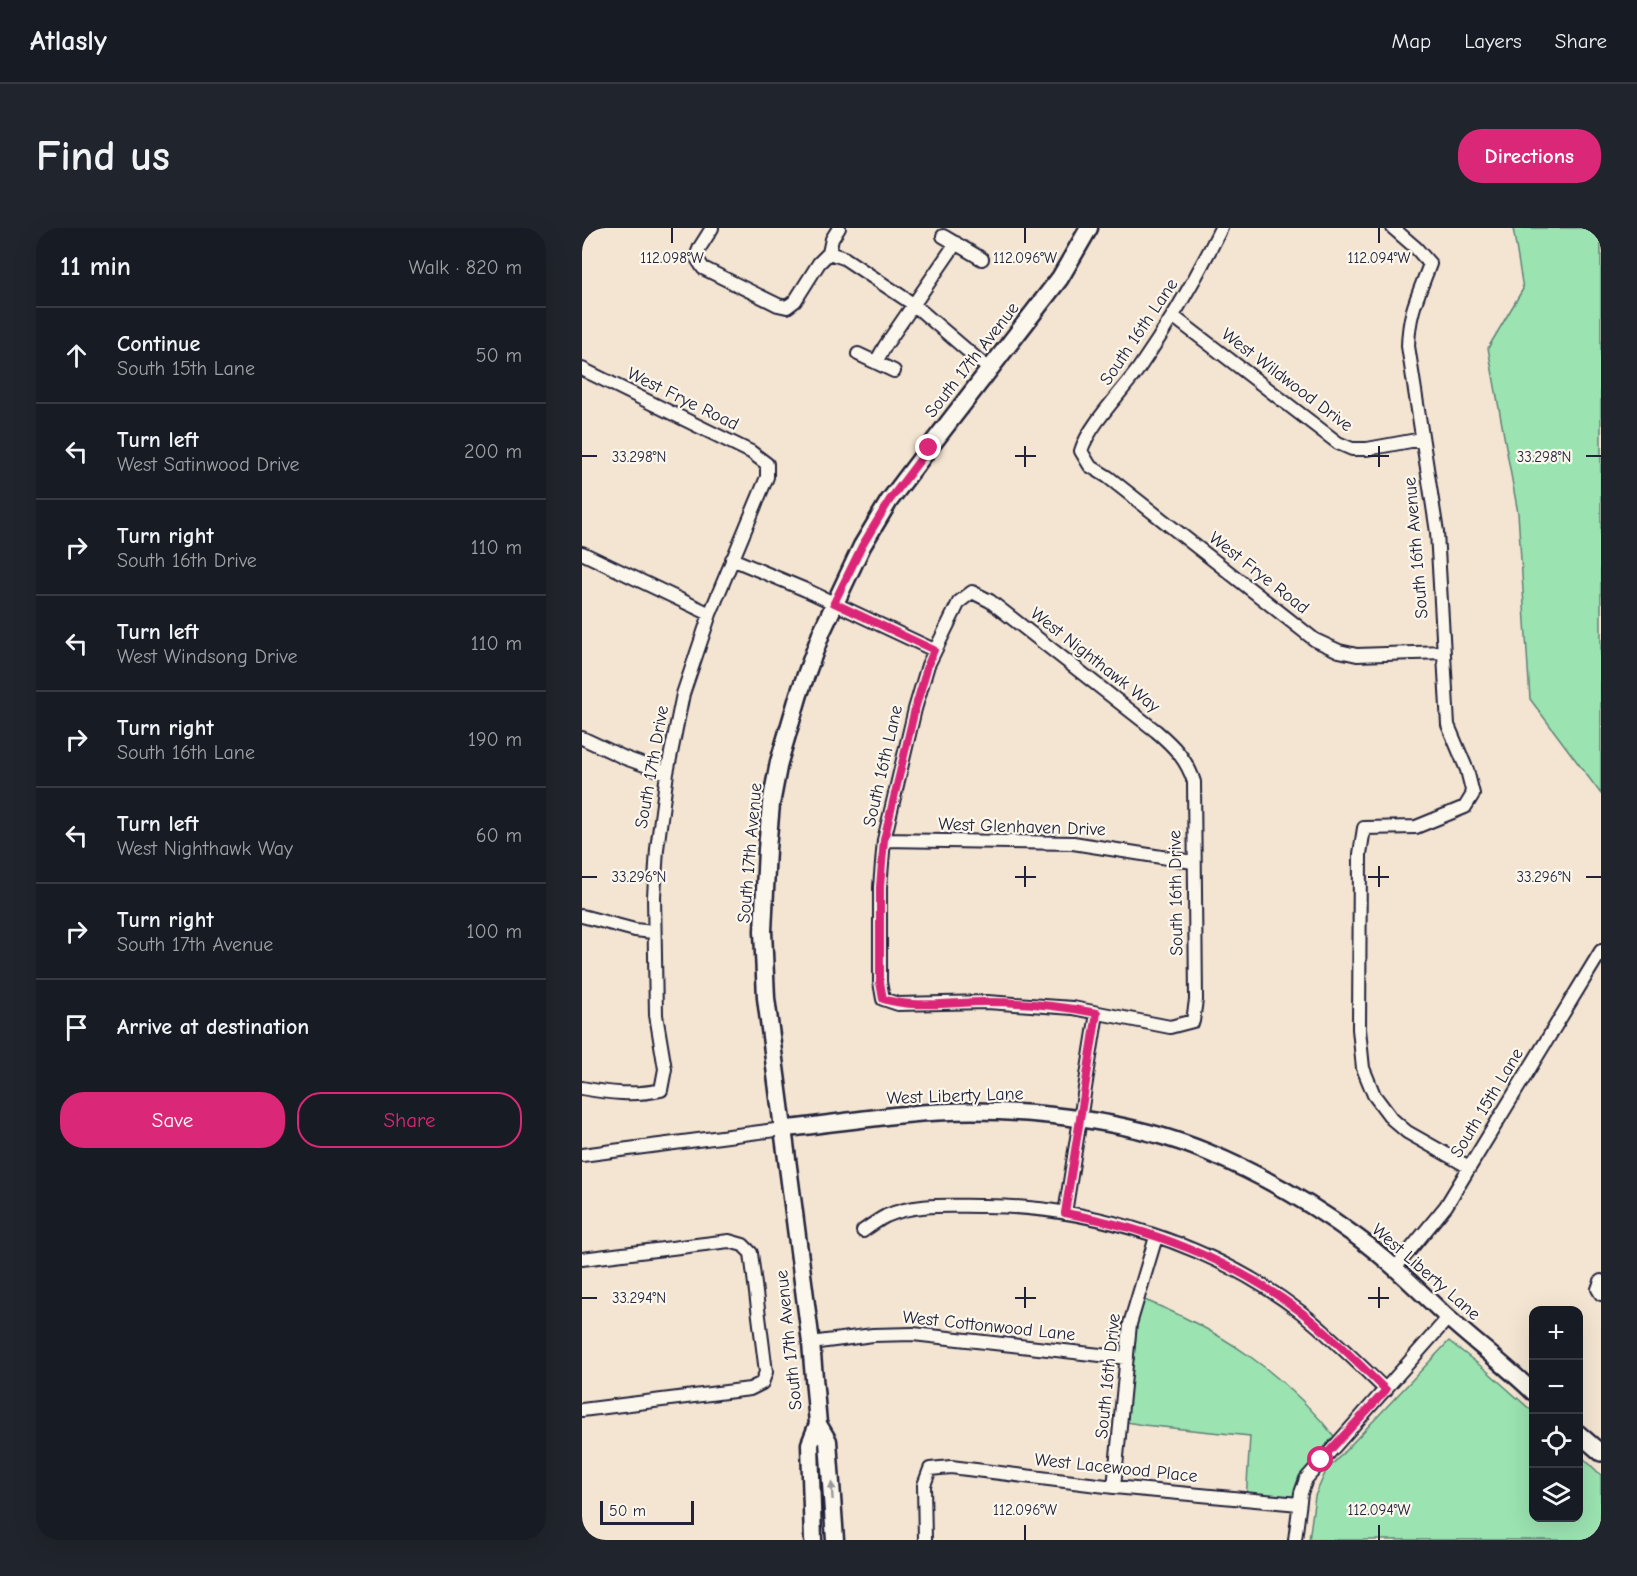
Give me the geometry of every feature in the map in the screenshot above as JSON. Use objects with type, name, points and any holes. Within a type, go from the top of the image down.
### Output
[{"type":"main road","name":"South 17th Avenue","points":[[835,1540],[828,1441],[818,1424],[811,1343],[766,998],[763,931],[766,849],[779,762],[799,694],[834,603],[862,546],[889,501],[1060,278],[1089,228]]},
{"type":"main road","name":"South 17th Avenue","points":[[813,1540],[810,1444],[818,1424]]},
{"type":"street","points":[[712,228],[696,257],[703,268],[787,308],[795,300],[819,263],[829,253],[831,239],[839,228]]},
{"type":"street","name":"South 16th Lane","points":[[1081,451],[1085,438],[1133,376],[1174,316],[1221,228]]},
{"type":"street","name":"South 16th Avenue","points":[[1393,228],[1430,264],[1413,305],[1408,325],[1408,346],[1437,532],[1448,724],[1467,770],[1473,794],[1464,807],[1416,827],[1364,828],[1360,854],[1359,1029],[1363,1068],[1374,1095],[1392,1119],[1407,1132],[1469,1167]]},
{"type":"street","points":[[944,236],[982,259]]},
{"type":"street","points":[[876,362],[956,243]]},
{"type":"street","points":[[829,253],[844,258],[913,304],[990,369]]},
{"type":"street","name":"West Wildwood Drive","points":[[1174,316],[1338,443],[1352,449],[1367,449],[1422,439]]},
{"type":"street","points":[[858,354],[894,370]]},
{"type":"street","name":"West Frye Road","points":[[582,369],[751,452],[766,464]]},
{"type":"street","name":"West Frye Road","points":[[1081,451],[1090,466],[1108,477],[1316,640],[1339,651],[1357,655],[1443,652]]},
{"type":"street","name":"South 17th Drive","points":[[582,1088],[613,1094],[642,1094],[661,1090],[665,1069],[656,1015],[653,932],[657,849],[667,773],[683,694],[710,614],[766,477],[766,464]]},
{"type":"street","points":[[582,553],[710,614]]},
{"type":"street","points":[[732,559],[934,650]]},
{"type":"street","name":"South 16th Lane","points":[[972,592],[958,602],[928,665],[915,709],[884,840],[880,887],[880,982],[883,999],[898,1004],[987,1002],[1030,1004],[1097,1013]]},
{"type":"street","name":"West Nighthawk Way","points":[[972,592],[990,601],[1156,731],[1172,744],[1188,765]]},
{"type":"street","points":[[582,738],[625,758],[667,773]]},
{"type":"street","name":"South 16th Drive","points":[[1097,1013],[1170,1027],[1193,1022],[1196,1000],[1194,782],[1188,765]]},
{"type":"street","name":"West Glenhaven Drive","points":[[884,840],[1073,843],[1193,862]]},
{"type":"street","points":[[582,916],[635,930],[653,932]]},
{"type":"street","name":"South 15th Lane","points":[[1396,1267],[1446,1206],[1601,951]]},
{"type":"street","points":[[1065,1213],[1097,1013]]},
{"type":"street","name":"West Liberty Lane","points":[[582,1155],[887,1116],[944,1112],[1027,1112],[1081,1118],[1155,1135],[1206,1151],[1300,1197],[1396,1267],[1448,1318],[1529,1389]]},
{"type":"street","points":[[863,1231],[884,1217],[905,1209],[949,1206],[1007,1206],[1065,1213],[1107,1222],[1182,1246],[1230,1268],[1275,1295],[1325,1333],[1386,1390]]},
{"type":"street","name":"South 16th Drive","points":[[1114,1487],[1130,1324],[1156,1237]]},
{"type":"street","points":[[582,1259],[729,1241],[743,1245],[751,1253],[766,1372],[762,1383],[750,1389],[582,1410]]},
{"type":"street","points":[[1295,1540],[1299,1504],[1306,1479],[1448,1318]]},
{"type":"street","name":"West Cottonwood Lane","points":[[811,1343],[873,1335],[913,1334],[1127,1358]]},
{"type":"street","points":[[1583,1437],[1601,1453]]},
{"type":"street","name":"West Lacewood Place","points":[[925,1540],[924,1485],[930,1469],[951,1467],[1114,1487],[1299,1504]]},
{"type":"green space","points":[[1513,228],[1601,228],[1601,794],[1530,699],[1518,513],[1488,348],[1523,289]]},
{"type":"green space","points":[[1137,1297],[1195,1323],[1248,1355],[1295,1394],[1338,1441],[1321,1460],[1299,1504],[1246,1500],[1250,1436],[1121,1421]]},
{"type":"green space","points":[[1449,1341],[1529,1408],[1529,1522],[1583,1522],[1583,1458],[1601,1475],[1601,1540],[1309,1540],[1315,1496],[1326,1471]]},
{"type":"route","points":[[929,448],[889,501],[862,546],[834,603],[934,650],[915,709],[881,860],[880,982],[883,999],[898,1004],[987,1002],[1030,1004],[1097,1013],[1065,1213],[1135,1229],[1182,1246],[1230,1268],[1300,1312],[1386,1390],[1321,1460]]}]
